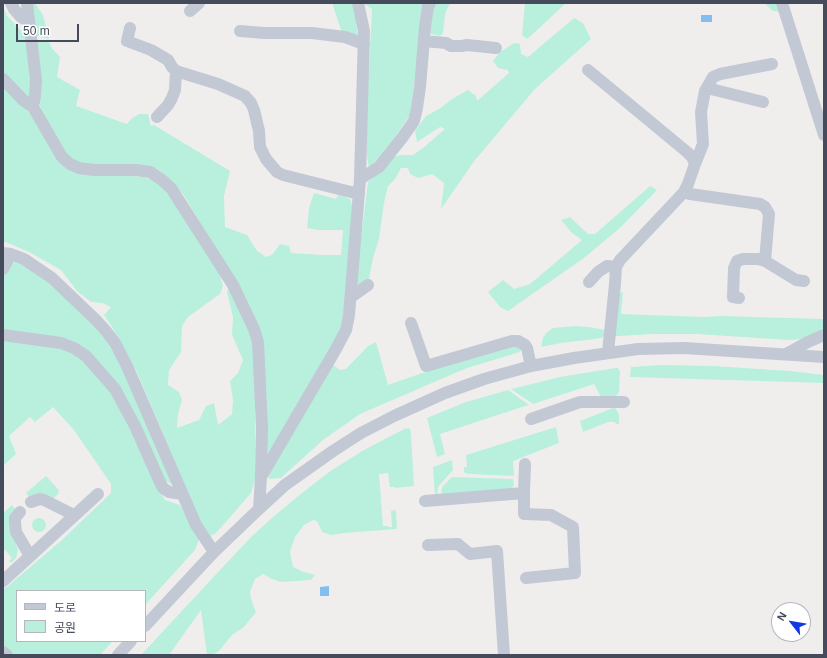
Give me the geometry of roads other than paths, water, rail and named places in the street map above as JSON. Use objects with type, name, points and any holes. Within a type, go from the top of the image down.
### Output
[{"type":"street","points":[[11,3],[21,17],[29,22]]},
{"type":"street","points":[[27,3],[36,80],[33,107]]},
{"type":"street","points":[[261,477],[346,330],[351,297],[360,179],[364,31],[358,3]]},
{"type":"street","points":[[360,179],[379,167],[414,121],[417,108],[428,7],[430,3]]},
{"type":"street","points":[[782,3],[824,135]]},
{"type":"street","points":[[130,28],[127,41],[151,50],[168,60],[176,71],[218,84],[245,96],[251,103],[254,110],[259,131],[260,147],[266,159],[277,172],[294,178],[359,194]]},
{"type":"street","points":[[240,31],[264,33],[312,33],[345,37],[364,44]]},
{"type":"street","points":[[424,42],[446,43],[451,46],[462,46],[467,44],[496,48]]},
{"type":"street","points":[[608,352],[616,268],[620,260],[684,192],[703,144],[700,112],[705,91],[713,77],[720,74],[772,64]]},
{"type":"street","points":[[588,70],[687,152],[692,157],[695,164]]},
{"type":"street","points":[[157,117],[172,98],[175,90],[176,71]]},
{"type":"street","points":[[3,79],[23,100],[33,107],[62,157],[70,164],[79,168],[94,170],[136,170],[150,172],[172,188],[233,285],[254,328],[258,342],[262,429],[259,509]]},
{"type":"street","points":[[707,88],[763,102]]},
{"type":"street","points":[[684,192],[760,204],[765,207],[768,214],[765,261]]},
{"type":"street","points":[[3,269],[7,253],[24,259],[52,278],[96,320],[115,343],[127,366],[196,526],[214,552]]},
{"type":"street","points":[[739,298],[733,297],[734,268],[737,261],[743,259],[758,259],[765,261],[796,280],[804,281]]},
{"type":"street","points":[[589,282],[598,272],[607,266],[616,268]]},
{"type":"street","points":[[351,297],[368,285]]},
{"type":"street","points":[[411,323],[426,366],[512,341],[518,341],[528,348],[531,366]]},
{"type":"street","points":[[3,335],[61,343],[74,348],[86,356],[115,389],[135,426],[163,488],[169,492],[182,494]]},
{"type":"street","points":[[786,354],[824,335]]},
{"type":"street","points":[[146,625],[214,552],[285,485],[361,433],[394,416],[451,391],[484,379],[531,366],[608,352],[638,349],[684,348],[824,357]]},
{"type":"street","points":[[531,419],[580,402],[624,402]]},
{"type":"street","points":[[525,464],[524,514],[551,515],[573,527],[575,573],[526,578]]},
{"type":"street","points":[[425,501],[524,493]]},
{"type":"street","points":[[3,581],[98,494]]},
{"type":"street","points":[[31,502],[40,499],[44,500],[74,515]]},
{"type":"street","points":[[20,512],[15,522],[16,532],[30,556]]},
{"type":"street","points":[[428,545],[458,544],[470,554],[497,551],[504,655]]},
{"type":"street","points":[[118,655],[130,642]]},
{"type":"street","points":[[3,652],[7,655]]},
{"type":"water","points":[[701,15],[712,15],[712,22],[701,22]]},
{"type":"water","points":[[329,586],[329,596],[320,596],[320,587]]}]
